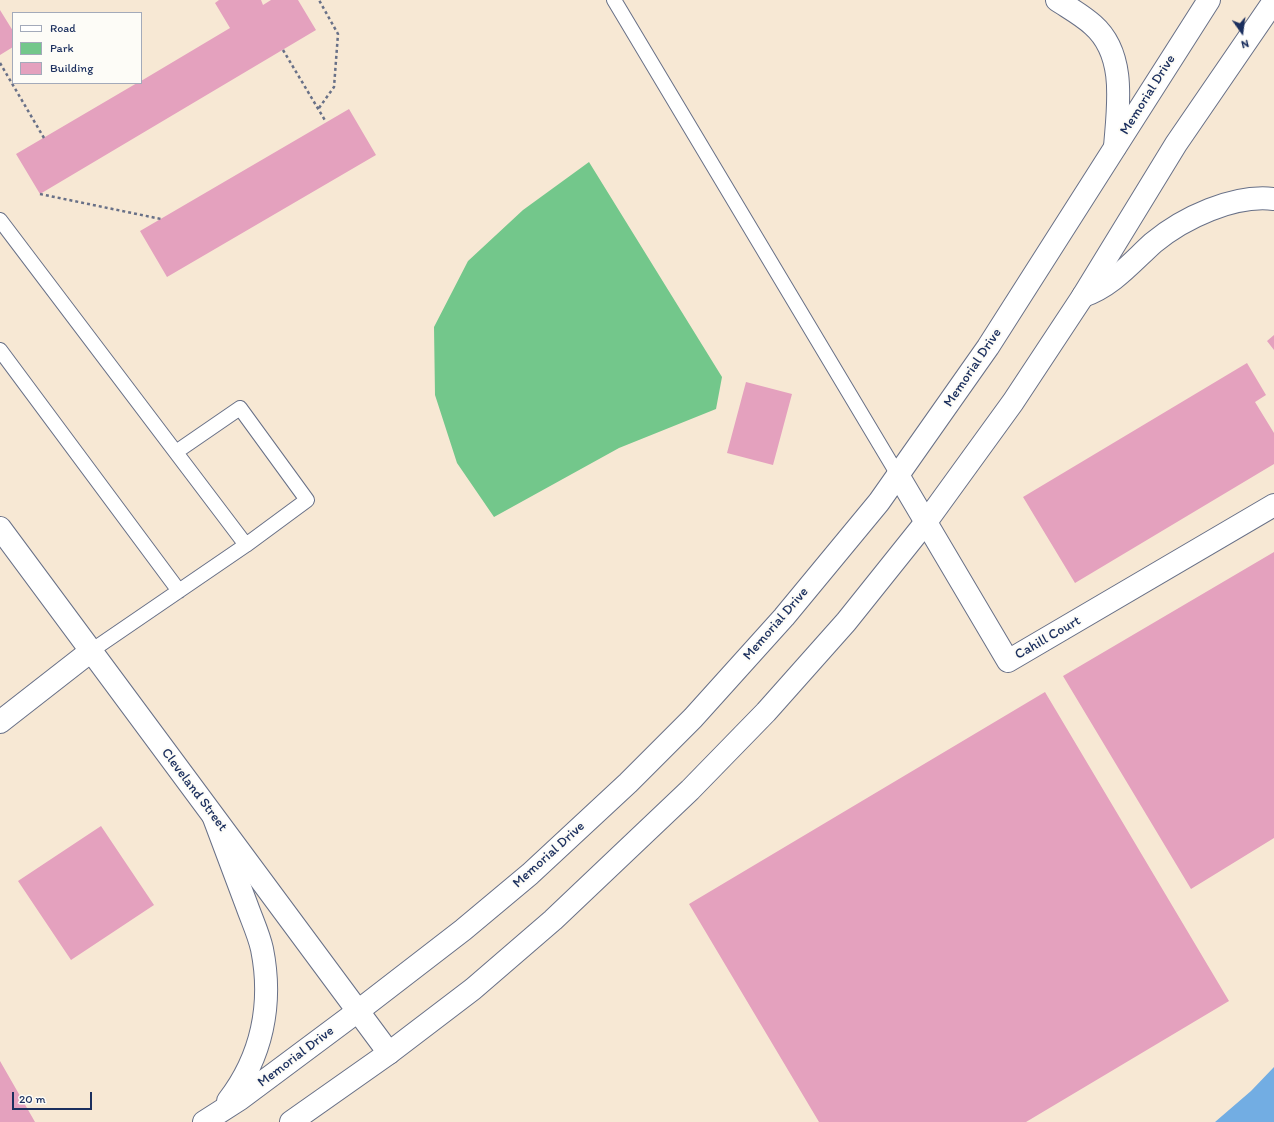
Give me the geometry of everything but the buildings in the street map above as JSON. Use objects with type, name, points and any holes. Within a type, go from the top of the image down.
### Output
[{"type":"main road","points":[[1057,0],[1094,25],[1108,44],[1117,65],[1119,102],[1115,147]]},
{"type":"main road","name":"Memorial Drive","points":[[211,1118],[358,1011],[463,930],[524,878],[628,783],[693,718],[784,617],[879,502],[988,347],[1209,0]]},
{"type":"main road","points":[[290,1122],[389,1053],[473,988],[553,920],[690,790],[766,712],[846,622],[926,522],[1013,402],[1083,296],[1176,144],[1274,1]]},
{"type":"main road","points":[[1083,296],[1096,292],[1123,272],[1154,243],[1176,226],[1207,210],[1242,200],[1274,200]]},
{"type":"main road","name":"Cahill Court","points":[[898,475],[1008,661],[1274,505]]},
{"type":"main road","name":"Cleveland Street","points":[[0,528],[389,1053]]},
{"type":"main road","points":[[0,722],[91,651]]},
{"type":"main road","points":[[211,1118],[239,1086],[256,1053],[264,1025],[266,981],[262,948],[214,818]]},
{"type":"lane","points":[[614,0],[898,475]]},
{"type":"lane","points":[[0,220],[246,545]]},
{"type":"lane","points":[[0,350],[179,591]]},
{"type":"lane","points":[[91,651],[246,545],[307,500],[240,408],[176,452]]},
{"type":"path","points":[[319,0],[338,34],[334,87],[319,108]]},
{"type":"path","points":[[283,50],[326,122]]},
{"type":"path","points":[[0,64],[44,138]]},
{"type":"path","points":[[40,194],[161,219]]},
{"type":"green space","points":[[589,162],[722,377],[716,409],[619,448],[494,517],[457,463],[435,395],[434,327],[468,261],[523,210]]},
{"type":"water","points":[[1274,1067],[1274,1122],[1215,1122],[1251,1091]]}]
